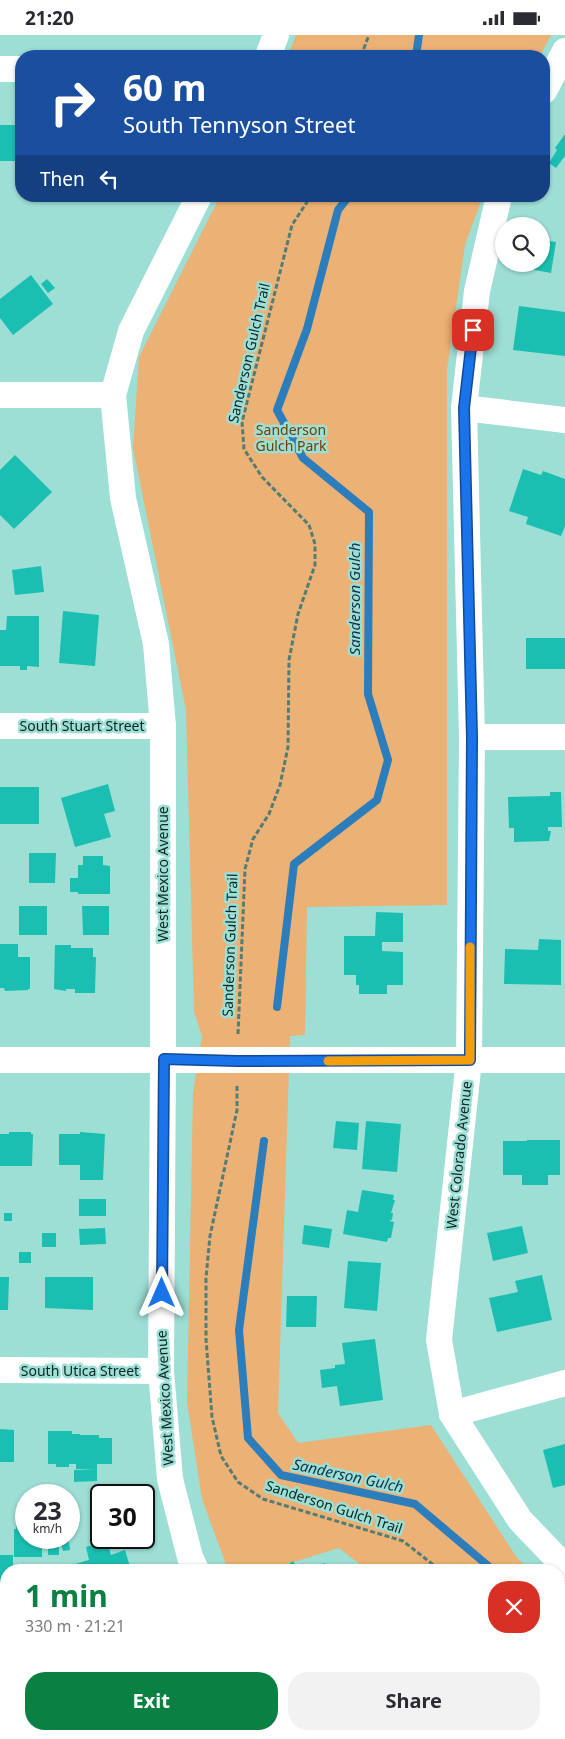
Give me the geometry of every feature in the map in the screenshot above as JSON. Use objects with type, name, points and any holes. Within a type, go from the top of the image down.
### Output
[{"type":"street","points":[[270,50],[276,35]]},
{"type":"street","points":[[550,80],[565,51]]},
{"type":"street","points":[[0,69],[15,69]]},
{"type":"street","name":"West Mexico Avenue","points":[[193,1564],[170,1479],[161,1371],[164,1059],[164,726],[156,644],[123,497],[113,395],[131,331],[196,202]]},
{"type":"street","name":"West Colorado Avenue","points":[[498,202],[477,291],[464,408],[472,737],[470,1060],[440,1340],[452,1414],[520,1520],[562,1564]]},
{"type":"street","points":[[0,395],[113,395]]},
{"type":"street","points":[[464,408],[565,420]]},
{"type":"street","name":"South Stuart Street","points":[[0,726],[164,726]]},
{"type":"street","points":[[472,737],[565,737]]},
{"type":"street","points":[[0,1060],[565,1060]]},
{"type":"street","name":"South Utica Street","points":[[0,1370],[161,1371]]},
{"type":"street","points":[[452,1414],[565,1383]]},
{"type":"path","points":[[363,50],[369,35]]},
{"type":"path","name":"Sanderson Gulch Trail","points":[[307,202],[292,225],[242,422],[244,449],[262,477],[309,525],[315,544],[315,565],[298,614],[289,660],[288,747],[280,785],[269,814],[253,839],[245,869],[237,1061],[237,1110],[210,1236],[206,1277],[206,1339],[212,1417],[221,1456],[238,1481],[263,1499],[403,1541],[432,1564]]},
{"type":"green space","points":[[296,35],[551,35],[543,50],[290,50]]},
{"type":"green space","name":"Sanderson Gulch Park","points":[[217,202],[481,202],[465,245],[447,370],[447,905],[307,907],[305,1035],[290,1036],[278,1413],[298,1443],[431,1425],[517,1558],[524,1564],[359,1564],[339,1548],[287,1564],[226,1564],[202,1499],[187,1402],[193,1093],[202,1036],[194,1012],[186,710],[133,448],[139,357]]},
{"type":"building","points":[[0,125],[15,125],[15,161],[0,161]]},
{"type":"building","points":[[565,134],[565,156],[556,168],[550,164],[557,150],[555,148]]},
{"type":"building","points":[[550,241],[556,242],[551,273],[546,272],[550,272]]},
{"type":"building","points":[[31,275],[53,304],[13,335],[0,318],[0,299]]},
{"type":"building","points":[[47,279],[55,288],[48,293],[41,284]]},
{"type":"building","points":[[519,306],[565,312],[565,356],[513,350]]},
{"type":"building","points":[[15,455],[52,492],[14,529],[0,515],[0,470]]},
{"type":"building","points":[[523,469],[541,475],[543,471],[565,479],[565,526],[561,536],[526,524],[528,517],[509,511]]},
{"type":"building","points":[[41,566],[44,592],[15,595],[12,570]]},
{"type":"building","points":[[63,611],[99,615],[95,666],[59,663]]},
{"type":"building","points":[[7,616],[39,616],[39,667],[27,666],[27,670],[20,670],[20,666],[0,666],[0,630],[6,630]]},
{"type":"building","points":[[526,638],[565,638],[565,669],[526,669]]},
{"type":"building","points":[[108,784],[115,811],[104,814],[111,837],[75,847],[61,798]]},
{"type":"building","points":[[0,787],[39,787],[39,824],[0,824]]},
{"type":"building","points":[[550,792],[561,792],[562,827],[548,827],[548,831],[551,831],[549,841],[514,842],[514,828],[509,828],[508,797],[550,796]]},
{"type":"building","points":[[29,853],[56,853],[55,883],[29,883]]},
{"type":"building","points":[[83,856],[103,856],[103,865],[110,866],[110,894],[78,894],[78,892],[70,892],[70,878],[78,878],[78,865],[83,865]]},
{"type":"building","points":[[19,906],[47,906],[47,935],[19,935]]},
{"type":"building","points":[[82,906],[109,906],[109,935],[83,935]]},
{"type":"building","points":[[376,912],[403,913],[403,942],[382,942],[382,951],[403,952],[403,985],[387,985],[387,994],[359,994],[359,985],[356,985],[356,975],[344,975],[344,936],[375,936]]},
{"type":"building","points":[[539,939],[561,940],[561,985],[504,984],[505,949],[538,950]]},
{"type":"building","points":[[0,944],[18,944],[18,957],[30,957],[30,989],[5,991],[4,988],[0,988]]},
{"type":"building","points":[[55,945],[71,945],[71,948],[93,948],[93,957],[96,957],[95,993],[75,993],[75,989],[66,989],[66,991],[54,989]]},
{"type":"building","points":[[336,1121],[359,1123],[357,1150],[333,1148]]},
{"type":"building","points":[[366,1121],[401,1124],[397,1172],[362,1169]]},
{"type":"building","points":[[9,1132],[31,1132],[33,1134],[32,1166],[0,1166],[0,1134],[9,1134]]},
{"type":"building","points":[[80,1132],[105,1134],[103,1180],[80,1180],[80,1165],[59,1165],[59,1134],[80,1134]]},
{"type":"building","points":[[560,1140],[560,1175],[548,1175],[548,1185],[522,1185],[522,1175],[503,1175],[503,1141]]},
{"type":"building","points":[[362,1190],[394,1195],[393,1200],[395,1200],[391,1213],[393,1213],[392,1220],[390,1221],[394,1222],[391,1238],[388,1238],[387,1242],[343,1234],[347,1210],[358,1212]]},
{"type":"building","points":[[79,1199],[106,1199],[106,1216],[79,1216]]},
{"type":"building","points":[[4,1213],[12,1213],[12,1221],[4,1221]]},
{"type":"building","points":[[304,1225],[332,1229],[329,1248],[302,1244]]},
{"type":"building","points":[[522,1226],[528,1253],[493,1261],[487,1233]]},
{"type":"building","points":[[105,1228],[106,1244],[80,1245],[79,1229]]},
{"type":"building","points":[[42,1233],[56,1233],[56,1247],[42,1247]]},
{"type":"building","points":[[19,1252],[31,1252],[31,1263],[19,1263]]},
{"type":"building","points":[[348,1261],[381,1263],[377,1311],[344,1308]]},
{"type":"building","points":[[542,1275],[552,1320],[497,1332],[489,1298],[518,1292],[515,1281]]},
{"type":"building","points":[[0,1277],[9,1277],[8,1310],[0,1310]]},
{"type":"building","points":[[45,1277],[93,1277],[93,1310],[45,1308]]},
{"type":"building","points":[[287,1296],[317,1296],[316,1327],[286,1327]]},
{"type":"building","points":[[375,1339],[383,1400],[340,1406],[337,1386],[322,1388],[320,1370],[335,1368],[335,1365],[345,1364],[342,1343]]},
{"type":"building","points":[[0,1429],[14,1430],[14,1462],[0,1462]]},
{"type":"building","points":[[48,1431],[72,1431],[72,1434],[99,1435],[99,1438],[112,1438],[112,1464],[97,1464],[97,1481],[74,1482],[74,1470],[95,1469],[76,1469],[76,1464],[69,1464],[69,1467],[56,1467],[56,1464],[48,1464]]},
{"type":"building","points":[[565,1444],[565,1485],[553,1488],[543,1450]]},
{"type":"building","points":[[14,1529],[15,1549],[42,1549],[42,1557],[14,1557]]},
{"type":"building","points":[[90,1546],[90,1549],[109,1549],[111,1555],[125,1550],[129,1564],[75,1564],[89,1560],[86,1547]]},
{"type":"building","points":[[48,1549],[59,1549],[59,1555],[48,1555]]},
{"type":"building","points":[[0,1555],[13,1555],[13,1564],[0,1564]]},
{"type":"waterway","name":"Sanderson Gulch","points":[[417,50],[419,35]]},
{"type":"waterway","name":"Sanderson Gulch","points":[[277,1007],[294,864],[377,800],[388,760],[368,694],[369,512],[303,458],[277,410],[307,329],[338,210],[344,202]]},
{"type":"waterway","name":"Sanderson Gulch","points":[[264,1141],[239,1330],[248,1438],[281,1475],[415,1504],[486,1564]]},
{"type":"slow traffic","points":[[328,1061],[470,1060],[470,947]]},
{"type":"route","points":[[162,1293],[164,1059],[237,1061],[470,1060],[472,737],[464,408],[473,330]]}]
